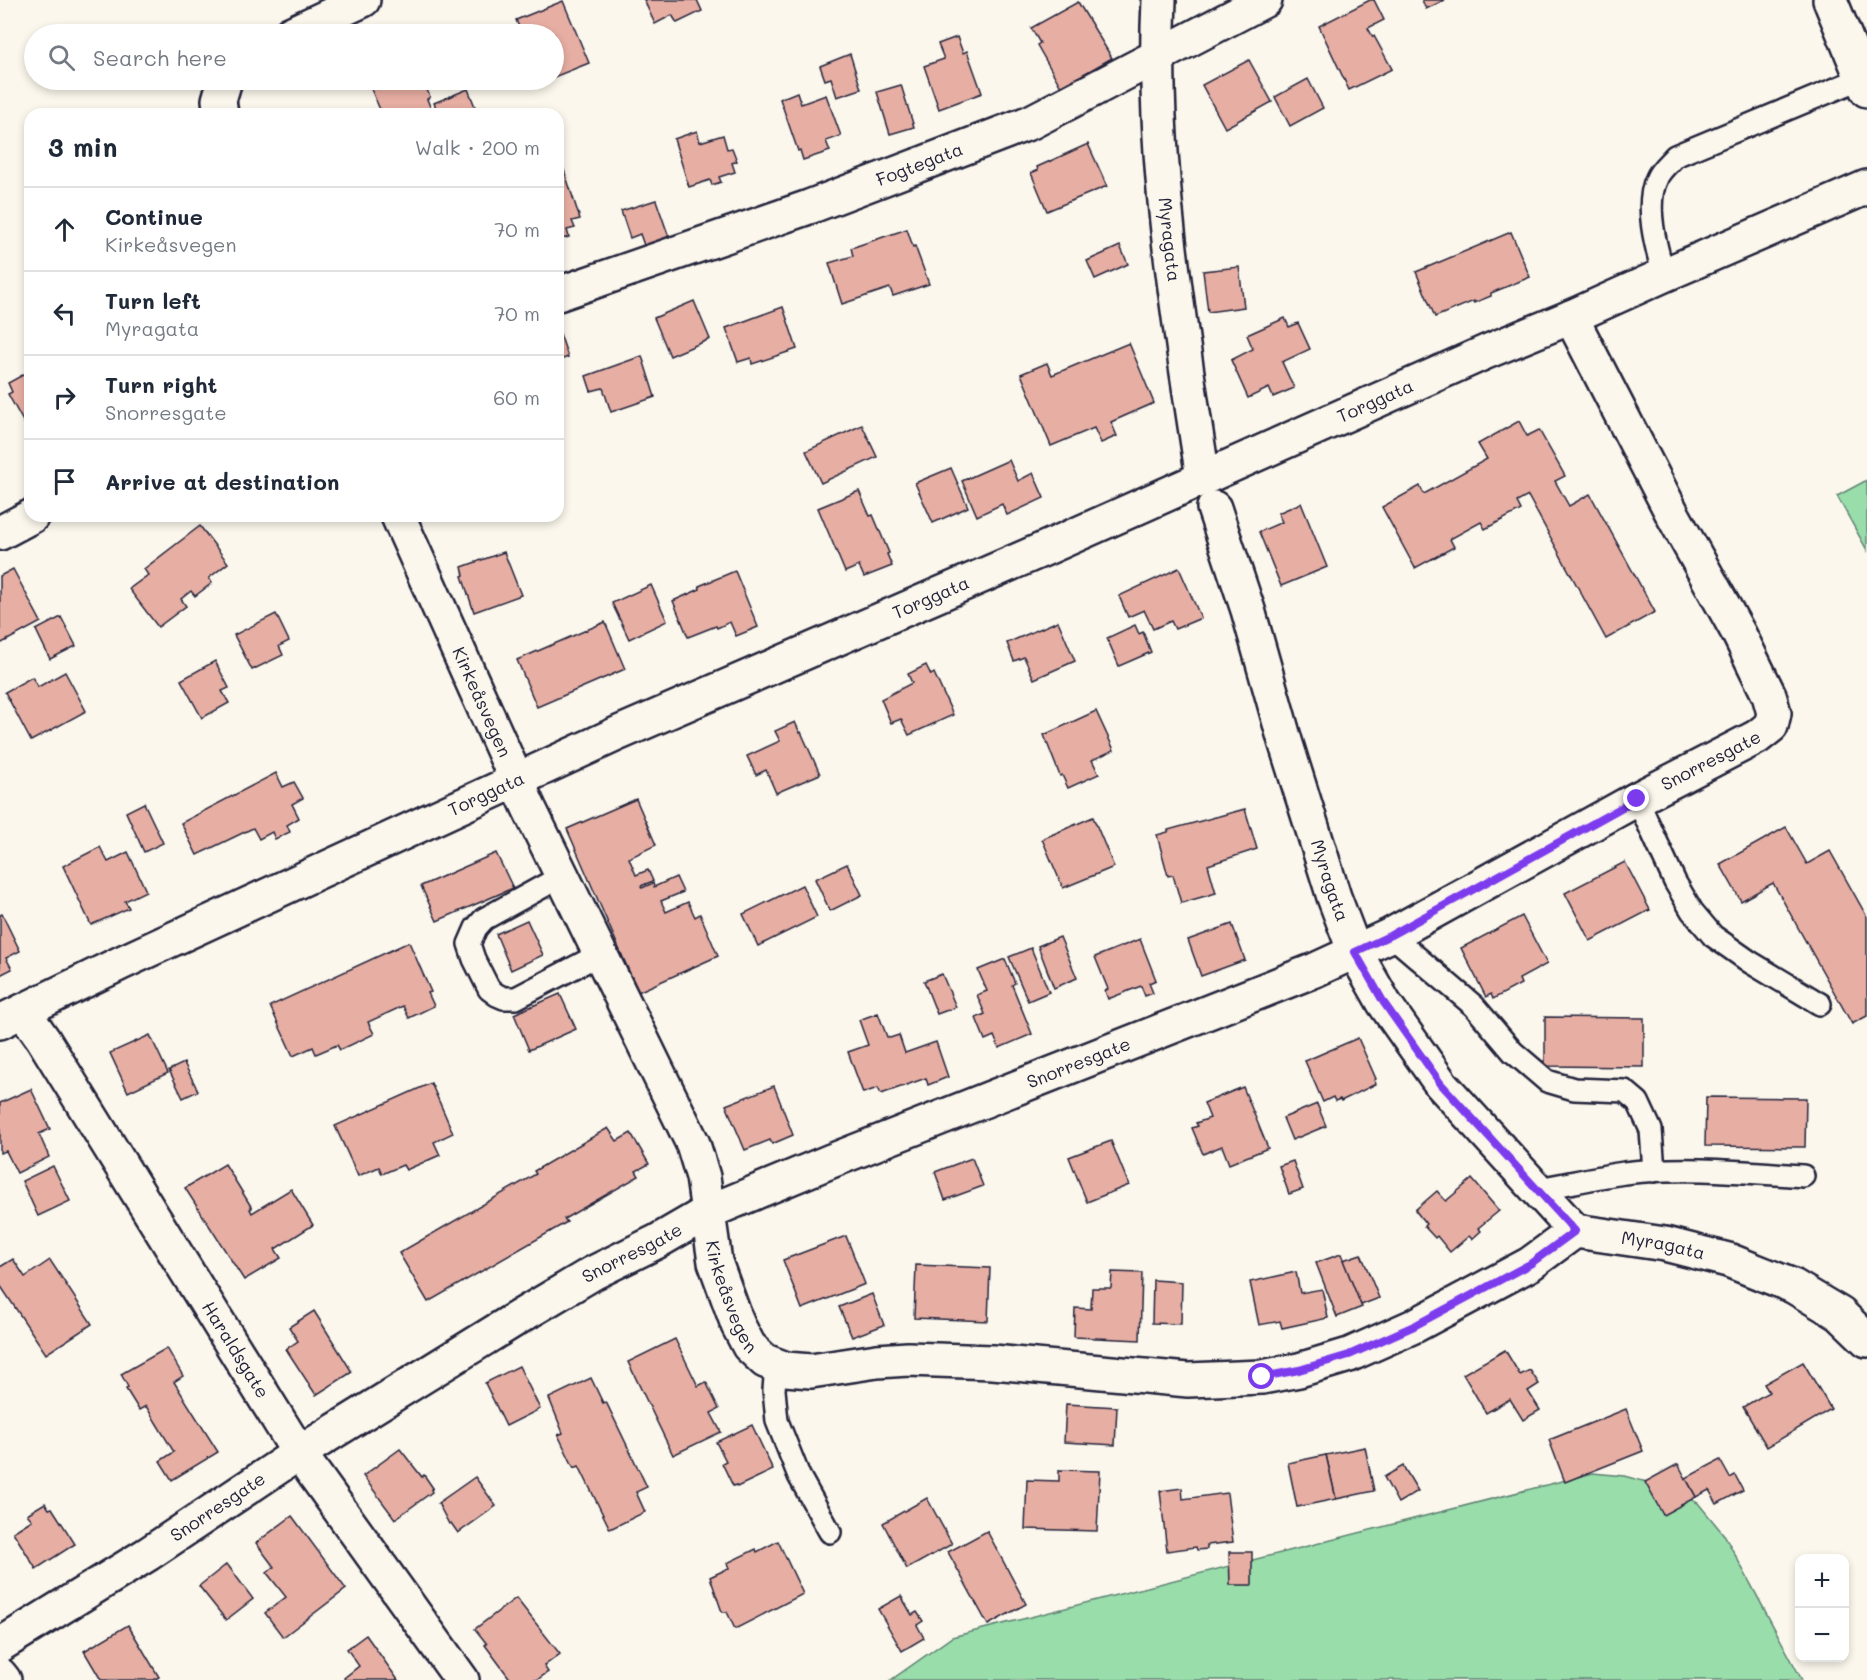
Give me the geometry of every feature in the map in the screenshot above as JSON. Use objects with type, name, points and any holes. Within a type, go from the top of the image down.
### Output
[{"type":"street","points":[[312,24],[363,0]]},
{"type":"street","name":"Myragata","points":[[1159,0],[1156,59],[1162,182],[1176,301],[1203,478]]},
{"type":"street","name":"Fogtegata","points":[[564,292],[809,207],[1031,122],[1156,59],[1265,0]]},
{"type":"street","points":[[1830,0],[1864,84]]},
{"type":"street","points":[[220,108],[219,100],[222,90]]},
{"type":"street","name":"Torggata","points":[[12,1017],[121,963],[619,733],[1486,352],[1867,188]]},
{"type":"street","name":"Snorresgate","points":[[0,1645],[148,1554],[299,1454],[593,1273],[658,1241],[708,1212],[1355,952],[1391,935],[1637,799],[1757,737],[1771,726],[1774,713],[1769,695],[1571,317]]},
{"type":"street","name":"Myragata","points":[[1214,508],[1248,610],[1285,741],[1334,897],[1355,952],[1384,1003],[1441,1084],[1575,1231],[1665,1244],[1728,1260],[1793,1286],[1839,1314],[1867,1340]]},
{"type":"street","points":[[0,533],[24,520]]},
{"type":"street","name":"Kirkeåsvegen","points":[[401,522],[516,781],[693,1144],[703,1177],[715,1262],[738,1325],[749,1346],[765,1360],[786,1369],[811,1371],[877,1361],[908,1359],[993,1362],[1188,1380],[1262,1377],[1299,1370],[1349,1355],[1414,1326],[1530,1264],[1575,1231]]},
{"type":"street","name":"Haraldsgate","points":[[12,1017],[50,1049],[299,1454],[462,1680]]},
{"type":"street","points":[[0,1675],[3,1680]]},
{"type":"lane","points":[[1664,275],[1652,236],[1653,197],[1657,178],[1675,156],[1864,84]]},
{"type":"lane","points":[[1637,799],[1675,882],[1692,911],[1713,936],[1750,962],[1820,1004]]},
{"type":"lane","points":[[562,876],[484,919],[476,928],[469,944],[474,959],[489,989],[497,995],[516,998],[600,954]]},
{"type":"lane","points":[[1391,935],[1474,1006],[1513,1052],[1547,1081],[1574,1089],[1625,1091],[1638,1102],[1651,1130],[1654,1171]]},
{"type":"lane","points":[[1539,1189],[1624,1173],[1654,1171],[1707,1169],[1803,1176]]},
{"type":"lane","points":[[776,1365],[774,1390],[777,1421],[799,1476],[830,1532]]},
{"type":"green space","points":[[1867,480],[1867,550],[1837,496]]},
{"type":"green space","points":[[1593,1473],[1624,1476],[1666,1487],[1698,1503],[1725,1536],[1802,1680],[891,1680],[952,1637]]},
{"type":"building","points":[[644,0],[697,0],[702,11],[677,23],[672,15],[655,24]]},
{"type":"building","points":[[1374,0],[1384,20],[1368,28],[1392,69],[1349,90],[1319,26]]},
{"type":"building","points":[[1422,0],[1445,0],[1426,9]]},
{"type":"building","points":[[563,1],[589,63],[564,73],[564,24],[518,24],[516,20]]},
{"type":"building","points":[[1078,2],[1112,58],[1061,87],[1037,45],[1040,43],[1031,28]]},
{"type":"building","points":[[957,37],[963,53],[967,51],[982,93],[939,109],[924,66],[944,59],[938,44]]},
{"type":"building","points":[[850,54],[861,89],[837,97],[831,78],[825,80],[820,66]]},
{"type":"building","points":[[1249,60],[1272,102],[1225,128],[1202,85]]},
{"type":"building","points":[[1308,79],[1323,108],[1290,126],[1275,97]]},
{"type":"building","points":[[901,85],[914,127],[890,134],[877,92]]},
{"type":"building","points":[[371,90],[427,90],[430,97],[427,99],[431,108],[379,108]]},
{"type":"building","points":[[468,90],[476,108],[436,108],[434,103]]},
{"type":"building","points":[[797,92],[801,104],[826,95],[841,136],[826,141],[830,151],[803,160],[780,99]]},
{"type":"building","points":[[697,131],[700,142],[723,135],[727,149],[732,148],[737,161],[732,163],[735,172],[719,177],[721,182],[712,185],[710,180],[689,187],[674,139]]},
{"type":"building","points":[[1088,144],[1107,186],[1047,211],[1031,173],[1038,170],[1037,167]]},
{"type":"building","points":[[564,170],[580,219],[572,221],[575,228],[567,230],[569,237],[564,238]]},
{"type":"building","points":[[656,200],[670,240],[645,248],[640,234],[630,238],[621,211]]},
{"type":"building","points":[[907,229],[929,284],[893,296],[890,288],[842,304],[829,263],[853,256],[851,248]]},
{"type":"building","points":[[1511,232],[1530,277],[1491,293],[1491,296],[1435,317],[1416,272]]},
{"type":"building","points":[[1120,246],[1128,264],[1095,279],[1087,261]]},
{"type":"building","points":[[1239,267],[1244,307],[1208,312],[1203,271]]},
{"type":"building","points":[[694,301],[710,339],[670,356],[654,318]]},
{"type":"building","points":[[783,307],[797,349],[752,364],[751,358],[738,362],[726,328]]},
{"type":"building","points":[[1285,318],[1289,327],[1298,323],[1310,349],[1282,362],[1294,388],[1273,397],[1269,388],[1248,398],[1231,360],[1253,349],[1247,335]]},
{"type":"building","points":[[1129,343],[1154,403],[1111,422],[1117,436],[1101,443],[1094,428],[1051,446],[1021,374],[1047,363],[1052,375]]},
{"type":"building","points":[[564,345],[568,357],[564,359]]},
{"type":"building","points":[[642,356],[655,397],[611,412],[603,388],[591,391],[586,376]]},
{"type":"building","points":[[24,374],[24,423],[8,394],[12,392],[8,383]]},
{"type":"building","points":[[1519,421],[1527,436],[1539,430],[1565,476],[1555,481],[1569,506],[1590,494],[1655,612],[1606,639],[1528,496],[1517,502],[1521,510],[1485,529],[1481,522],[1450,539],[1454,547],[1415,568],[1382,507],[1420,486],[1424,494],[1487,459],[1478,444]]},
{"type":"building","points":[[862,425],[877,457],[821,483],[806,451]]},
{"type":"building","points":[[1009,460],[1018,481],[1033,473],[1044,498],[1007,515],[1002,504],[977,516],[962,481]]},
{"type":"building","points":[[951,468],[968,507],[933,523],[915,483]]},
{"type":"building","points":[[859,491],[870,516],[873,515],[892,566],[864,577],[859,566],[845,572],[818,508]]},
{"type":"building","points":[[1301,503],[1327,567],[1281,586],[1259,532],[1282,522],[1278,513]]},
{"type":"building","points":[[200,526],[228,563],[209,578],[212,583],[195,596],[191,591],[181,599],[186,606],[158,627],[129,589],[148,575],[144,569]]},
{"type":"building","points":[[504,552],[521,595],[474,612],[462,576],[464,575],[462,567]]},
{"type":"building","points":[[1179,568],[1201,618],[1175,629],[1171,621],[1153,629],[1144,610],[1128,617],[1119,596]]},
{"type":"building","points":[[13,569],[41,622],[0,644],[0,576]]},
{"type":"building","points":[[735,571],[758,627],[736,636],[730,622],[688,637],[673,601],[700,589],[699,586]]},
{"type":"building","points":[[651,585],[667,621],[629,639],[612,603]]},
{"type":"building","points":[[276,614],[289,641],[279,646],[283,655],[252,670],[234,635]]},
{"type":"building","points":[[61,617],[76,646],[50,659],[36,630]]},
{"type":"building","points":[[1058,621],[1075,661],[1034,679],[1024,657],[1014,661],[1007,643]]},
{"type":"building","points":[[605,622],[625,669],[537,707],[517,660]]},
{"type":"building","points":[[1135,625],[1139,634],[1143,632],[1151,652],[1119,666],[1107,638]]},
{"type":"building","points":[[215,661],[229,688],[222,691],[229,703],[202,718],[181,680]]},
{"type":"building","points":[[926,665],[931,675],[934,673],[953,715],[909,735],[901,719],[891,723],[881,699],[912,683],[908,674]]},
{"type":"building","points":[[65,672],[86,711],[31,741],[5,692],[32,677],[38,687]]},
{"type":"building","points":[[1096,711],[1114,750],[1092,760],[1099,774],[1068,788],[1062,775],[1060,776],[1044,735]]},
{"type":"building","points":[[795,722],[820,774],[776,793],[766,770],[756,775],[747,756],[780,741],[775,731]]},
{"type":"building","points":[[276,773],[283,787],[294,782],[303,798],[292,804],[299,818],[287,825],[290,832],[275,839],[272,832],[259,839],[253,828],[197,855],[181,823]]},
{"type":"building","points":[[636,799],[656,845],[629,858],[636,875],[648,870],[653,881],[641,886],[642,888],[653,883],[654,887],[676,877],[683,892],[661,901],[666,912],[688,902],[695,917],[700,914],[718,956],[638,992],[567,829]]},
{"type":"building","points":[[144,803],[163,843],[144,852],[126,812]]},
{"type":"building","points":[[1245,809],[1257,849],[1208,865],[1216,893],[1181,903],[1173,875],[1168,876],[1157,835]]},
{"type":"building","points":[[1093,817],[1114,867],[1063,888],[1042,839]]},
{"type":"building","points":[[1786,827],[1807,864],[1830,851],[1867,917],[1867,1016],[1852,1024],[1773,883],[1741,901],[1720,864]]},
{"type":"building","points":[[100,847],[108,862],[128,852],[146,891],[125,901],[129,908],[91,925],[63,866]]},
{"type":"building","points":[[496,853],[513,888],[437,921],[421,886]]},
{"type":"building","points":[[1625,862],[1650,910],[1590,941],[1565,893]]},
{"type":"building","points":[[847,864],[862,895],[830,911],[815,879]]},
{"type":"building","points":[[802,885],[817,917],[758,946],[743,914]]},
{"type":"building","points":[[2,914],[20,951],[6,958],[12,969],[0,975],[0,915]]},
{"type":"building","points":[[1522,916],[1547,964],[1519,979],[1521,984],[1493,999],[1491,994],[1486,997],[1461,948]]},
{"type":"building","points":[[527,920],[543,955],[511,970],[496,934]]},
{"type":"building","points":[[1232,924],[1245,960],[1201,976],[1188,940]]},
{"type":"building","points":[[1060,937],[1077,978],[1054,988],[1038,946]]},
{"type":"building","points":[[1140,939],[1156,980],[1149,983],[1153,993],[1145,996],[1141,986],[1108,999],[1105,991],[1108,989],[1095,957]]},
{"type":"building","points":[[409,942],[431,992],[428,993],[434,1006],[409,1018],[403,1006],[368,1022],[374,1034],[340,1050],[337,1045],[316,1054],[313,1047],[293,1056],[270,1006]]},
{"type":"building","points":[[1031,948],[1049,992],[1028,1001],[1009,957]]},
{"type":"building","points":[[1005,959],[1015,983],[1012,985],[1032,1034],[999,1048],[994,1036],[985,1040],[976,1018],[985,1014],[977,995],[987,991],[978,970]]},
{"type":"building","points":[[942,974],[956,1007],[937,1014],[924,981]]},
{"type":"building","points":[[560,994],[576,1029],[529,1050],[514,1014]]},
{"type":"building","points":[[878,1013],[887,1037],[899,1035],[905,1053],[936,1042],[948,1077],[928,1085],[926,1078],[881,1094],[878,1088],[863,1093],[848,1052],[868,1045],[859,1020]]},
{"type":"building","points":[[1545,1017],[1644,1018],[1644,1067],[1545,1066]]},
{"type":"building","points":[[150,1035],[168,1073],[128,1092],[110,1053]]},
{"type":"building","points":[[1358,1038],[1376,1079],[1374,1080],[1376,1084],[1341,1101],[1340,1099],[1335,1101],[1333,1097],[1323,1102],[1305,1061]]},
{"type":"building","points":[[184,1063],[198,1091],[183,1098],[169,1070]]},
{"type":"building","points":[[431,1083],[453,1133],[434,1142],[440,1155],[406,1170],[403,1165],[382,1174],[379,1167],[358,1176],[335,1126]]},
{"type":"building","points":[[774,1086],[793,1135],[772,1144],[770,1140],[745,1150],[726,1105]]},
{"type":"building","points":[[1243,1087],[1268,1148],[1229,1164],[1222,1146],[1203,1154],[1192,1128],[1198,1126],[1196,1123],[1210,1118],[1204,1103]]},
{"type":"building","points":[[31,1089],[50,1129],[39,1134],[49,1157],[17,1173],[6,1151],[0,1153],[0,1103]]},
{"type":"building","points":[[1706,1097],[1806,1098],[1805,1147],[1705,1146]]},
{"type":"building","points":[[1317,1104],[1326,1126],[1292,1140],[1283,1118]]},
{"type":"building","points":[[608,1128],[617,1141],[631,1133],[649,1164],[636,1171],[639,1176],[564,1219],[567,1222],[428,1302],[399,1253],[536,1174],[534,1171]]},
{"type":"building","points":[[1111,1141],[1129,1185],[1087,1202],[1069,1157]]},
{"type":"building","points":[[972,1158],[983,1186],[945,1200],[935,1172]]},
{"type":"building","points":[[1293,1161],[1303,1189],[1289,1194],[1279,1166]]},
{"type":"building","points":[[225,1164],[252,1208],[250,1209],[252,1213],[291,1189],[313,1225],[275,1249],[281,1258],[244,1280],[185,1188]]},
{"type":"building","points":[[53,1166],[70,1201],[38,1216],[22,1181]]},
{"type":"building","points":[[1472,1179],[1499,1211],[1478,1228],[1481,1231],[1472,1239],[1469,1236],[1450,1252],[1437,1236],[1435,1238],[1424,1226],[1426,1224],[1415,1210],[1437,1191],[1446,1201]]},
{"type":"building","points":[[846,1236],[865,1284],[802,1309],[783,1260]]},
{"type":"building","points":[[1341,1254],[1362,1307],[1337,1317],[1316,1263]]},
{"type":"building","points":[[1361,1254],[1379,1298],[1361,1305],[1343,1260]]},
{"type":"building","points":[[13,1259],[25,1277],[50,1260],[92,1324],[46,1354],[0,1285],[0,1267]]},
{"type":"building","points":[[916,1265],[990,1268],[988,1321],[914,1318]]},
{"type":"building","points":[[1112,1272],[1142,1273],[1140,1340],[1074,1337],[1075,1308],[1091,1309],[1092,1288],[1111,1288]]},
{"type":"building","points":[[1296,1272],[1300,1293],[1322,1289],[1328,1318],[1282,1328],[1280,1321],[1259,1325],[1250,1282]]},
{"type":"building","points":[[1153,1280],[1182,1282],[1181,1324],[1152,1323]]},
{"type":"building","points":[[872,1294],[884,1325],[852,1337],[839,1307]]},
{"type":"building","points":[[314,1311],[352,1372],[316,1395],[286,1349],[298,1341],[289,1327]]},
{"type":"building","points":[[675,1339],[698,1386],[706,1382],[719,1409],[711,1413],[721,1432],[673,1455],[628,1362]]},
{"type":"building","points":[[167,1348],[183,1376],[174,1382],[218,1452],[172,1480],[160,1461],[174,1452],[146,1406],[139,1410],[126,1389],[128,1387],[121,1374]]},
{"type":"building","points":[[1505,1350],[1520,1375],[1530,1370],[1539,1384],[1528,1391],[1540,1410],[1523,1420],[1510,1399],[1486,1413],[1463,1374]]},
{"type":"building","points":[[1803,1362],[1831,1409],[1767,1447],[1743,1407],[1769,1392],[1764,1384]]},
{"type":"building","points":[[519,1366],[540,1409],[506,1426],[485,1383]]},
{"type":"building","points":[[591,1378],[603,1403],[606,1402],[647,1487],[636,1492],[645,1512],[610,1529],[579,1466],[574,1468],[558,1435],[563,1433],[549,1398]]},
{"type":"building","points":[[1066,1404],[1117,1407],[1115,1445],[1064,1442]]},
{"type":"building","points":[[1626,1409],[1643,1451],[1565,1482],[1549,1440]]},
{"type":"building","points":[[752,1425],[773,1470],[737,1487],[733,1486],[722,1463],[726,1461],[716,1442]]},
{"type":"building","points":[[1365,1447],[1374,1491],[1336,1499],[1326,1455]]},
{"type":"building","points":[[400,1449],[433,1488],[432,1492],[395,1519],[363,1476]]},
{"type":"building","points":[[1326,1455],[1336,1499],[1297,1507],[1288,1463]]},
{"type":"building","points":[[1720,1460],[1730,1478],[1735,1475],[1743,1490],[1717,1504],[1709,1490],[1696,1497],[1686,1478]]},
{"type":"building","points":[[1678,1464],[1696,1497],[1663,1515],[1645,1482]]},
{"type":"building","points":[[1403,1466],[1418,1491],[1398,1503],[1384,1477]]},
{"type":"building","points":[[1059,1470],[1100,1471],[1097,1531],[1025,1529],[1027,1480],[1059,1481]]},
{"type":"building","points":[[475,1477],[496,1506],[458,1533],[451,1523],[449,1524],[438,1503]]},
{"type":"building","points":[[1182,1488],[1183,1499],[1227,1493],[1233,1542],[1207,1545],[1207,1549],[1197,1550],[1196,1547],[1167,1551],[1160,1491]]},
{"type":"building","points":[[927,1498],[952,1544],[907,1569],[883,1523]]},
{"type":"building","points":[[45,1503],[49,1509],[52,1508],[75,1544],[36,1569],[13,1532],[32,1520],[27,1514]]},
{"type":"building","points":[[292,1516],[346,1589],[283,1637],[265,1613],[286,1597],[267,1573],[274,1567],[256,1543]]},
{"type":"building","points":[[987,1531],[1026,1604],[988,1625],[948,1552]]},
{"type":"building","points":[[778,1541],[803,1594],[735,1629],[727,1612],[722,1612],[710,1577],[729,1568],[727,1563]]},
{"type":"building","points":[[1229,1552],[1252,1552],[1252,1585],[1230,1585]]},
{"type":"building","points":[[227,1564],[253,1599],[226,1620],[199,1586]]},
{"type":"building","points":[[901,1596],[912,1615],[917,1612],[923,1621],[917,1625],[924,1638],[902,1651],[878,1609]]},
{"type":"building","points":[[516,1598],[560,1654],[544,1666],[548,1672],[537,1680],[511,1680],[475,1629]]},
{"type":"building","points":[[128,1625],[159,1677],[154,1680],[101,1680],[84,1651]]},
{"type":"building","points":[[366,1635],[398,1680],[345,1680],[344,1678],[359,1666],[347,1649]]},
{"type":"route","points":[[1262,1377],[1299,1370],[1349,1355],[1414,1326],[1530,1264],[1575,1231],[1441,1084],[1384,1003],[1355,952],[1391,935],[1637,799]]}]
